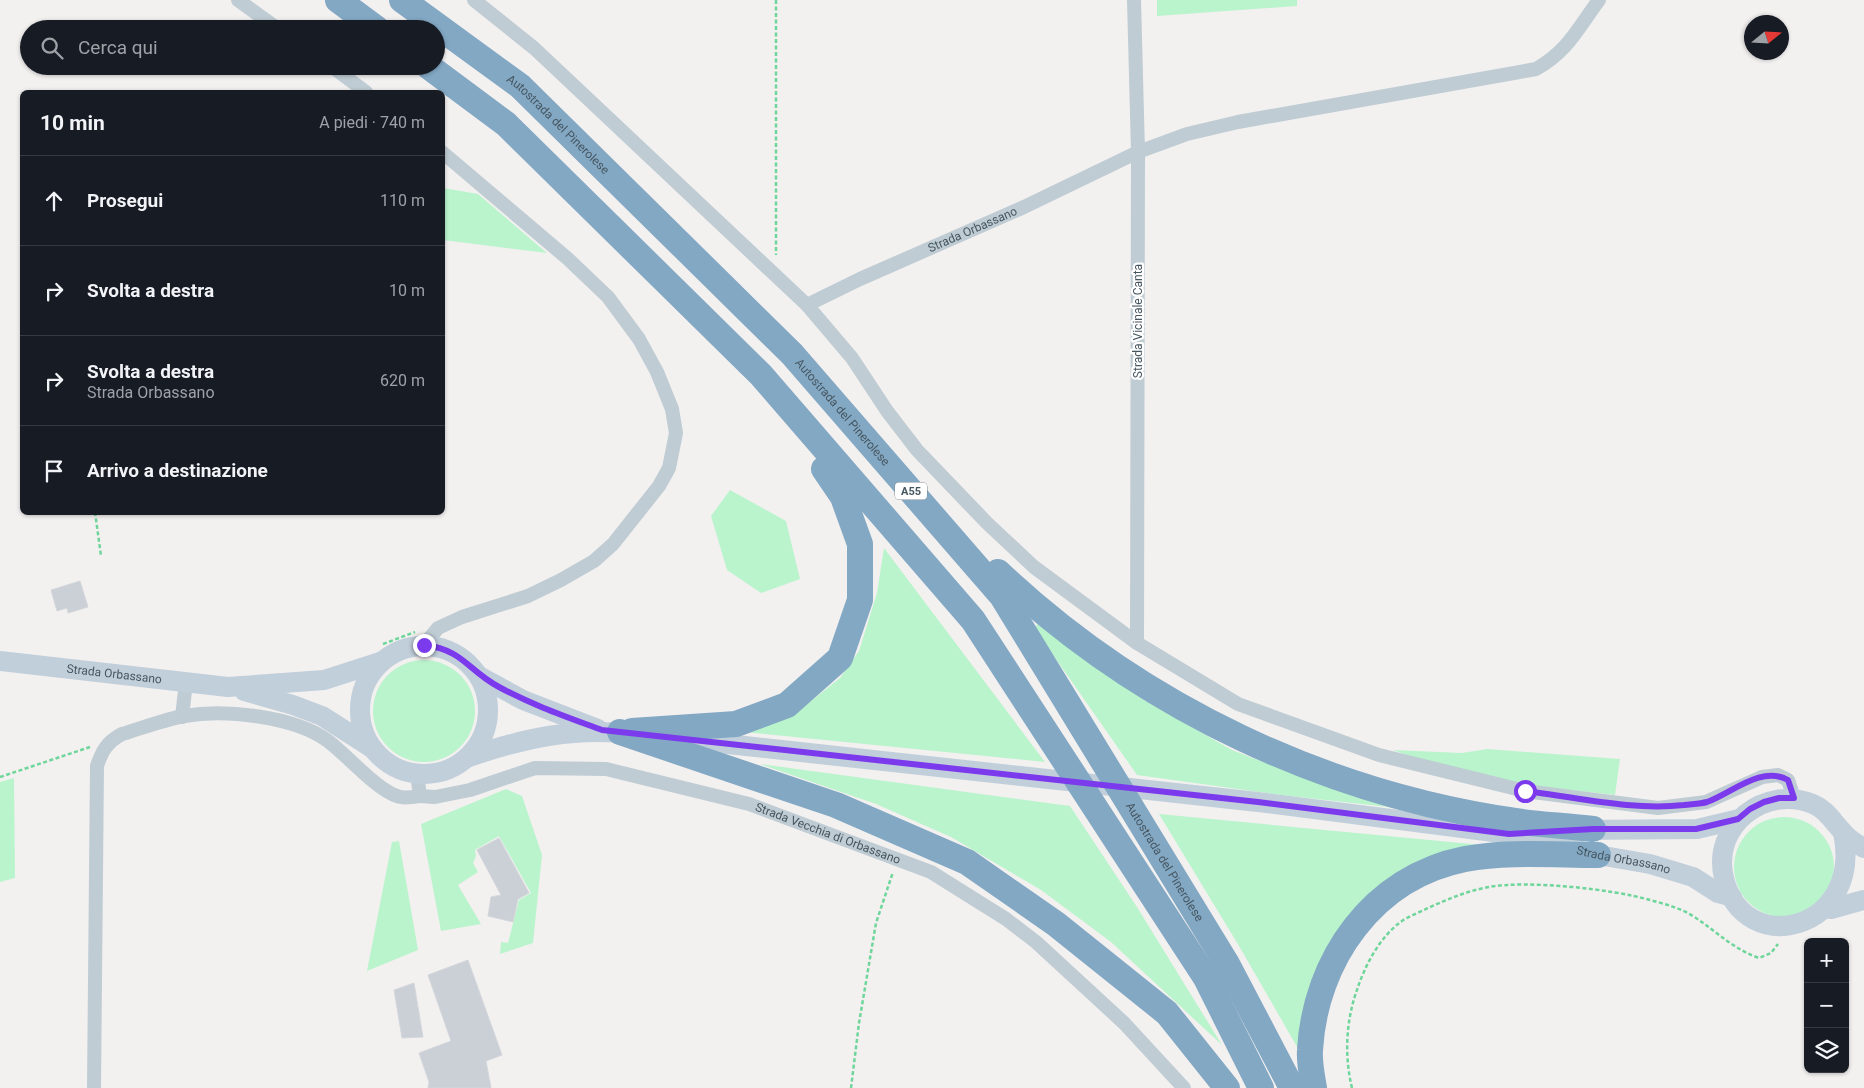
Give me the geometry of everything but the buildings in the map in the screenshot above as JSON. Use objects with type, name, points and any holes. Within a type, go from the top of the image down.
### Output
[{"type":"highway","points":[[338,0],[365,20]]},
{"type":"highway","name":"Autostrada del Pinerolese","points":[[402,0],[429,20]]},
{"type":"highway","name":"Autostrada del Pinerolese","points":[[445,31],[520,86],[792,354],[1002,596],[1227,964],[1292,1088]]},
{"type":"highway","points":[[440,75],[506,124],[761,375],[973,620],[1206,978],[1261,1088]]},
{"type":"highway","points":[[792,354],[969,544],[1022,594],[1087,646],[1167,700],[1208,722],[1291,760],[1388,793],[1521,821],[1593,829]]},
{"type":"highway","points":[[611,731],[736,724],[787,705],[840,658],[860,600],[860,544],[843,497],[761,375]]},
{"type":"highway","points":[[611,731],[836,805],[967,862],[1056,924],[1167,1013],[1227,1088]]},
{"type":"highway","points":[[1314,1088],[1310,1052],[1315,1010],[1336,953],[1355,926],[1378,902],[1402,884],[1429,870],[1465,859],[1504,856],[1598,855]]},
{"type":"main road","name":"Strada Orbassano","points":[[228,687],[324,680],[379,654],[424,645],[440,647],[456,653],[469,663],[479,676],[488,696],[488,718],[482,740],[468,757]]},
{"type":"main road","name":"Strada Orbassano","points":[[372,748],[362,727],[359,703],[366,680],[379,654]]},
{"type":"main road","name":"Strada Orbassano","points":[[0,661],[228,687],[293,705],[322,716],[372,748],[392,766],[418,774],[445,771],[468,757],[523,740],[550,735],[611,731],[1258,802],[1509,834],[1598,855],[1650,864],[1693,877],[1718,893],[1732,897]]},
{"type":"main road","name":"Strada Orbassano","points":[[479,676],[523,700],[611,731]]},
{"type":"main road","name":"Strada Orbassano","points":[[1844,833],[1849,849],[1848,881],[1841,896],[1831,909],[1816,920],[1798,926],[1779,926],[1761,922],[1745,912],[1732,897],[1724,878],[1722,857],[1727,837],[1738,819],[1750,809],[1764,802],[1779,798],[1794,798],[1814,804],[1831,817],[1844,833],[1864,848]]},
{"type":"main road","name":"Strada Orbassano","points":[[1509,834],[1593,829],[1696,829],[1738,819]]},
{"type":"main road","name":"Strada Orbassano","points":[[1831,909],[1864,900]]},
{"type":"street","points":[[238,0],[266,20]]},
{"type":"street","points":[[474,0],[534,48],[807,305],[852,358],[887,411],[917,450],[975,510],[1034,567],[1137,643],[1238,704],[1379,755],[1525,791],[1658,808],[1706,802],[1740,785],[1762,777],[1778,775],[1788,780],[1794,798]]},
{"type":"street","name":"Strada Vicinale Canta","points":[[1134,0],[1138,152],[1137,643]]},
{"type":"street","name":"Strada Orbassano","points":[[807,305],[860,278],[1024,207],[1138,152],[1187,134],[1238,122],[1536,69],[1554,59],[1568,44],[1599,0]]},
{"type":"street","points":[[343,75],[363,90]]},
{"type":"street","points":[[424,645],[438,628],[462,617],[528,596],[562,580],[594,561],[613,544],[659,486],[669,468],[676,433],[672,409],[657,372],[640,339],[608,297],[568,258],[445,155]]},
{"type":"street","points":[[182,717],[186,682]]},
{"type":"street","name":"Strada Vecchia di Orbassano","points":[[113,739],[122,734],[182,717],[229,714],[288,723],[327,740],[384,789],[398,797],[420,796],[435,798],[470,790],[535,768],[606,770],[749,804],[931,872],[1006,919],[1036,942],[1124,1022],[1184,1088]]},
{"type":"street","points":[[94,1088],[97,775],[102,751],[113,739]]},
{"type":"street","points":[[418,774],[420,796]]},
{"type":"path","points":[[776,0],[776,274]]},
{"type":"path","points":[[95,515],[100,556]]},
{"type":"path","points":[[379,654],[419,631],[438,628]]},
{"type":"path","points":[[0,777],[113,739]]},
{"type":"path","points":[[850,1088],[876,923],[890,876],[900,861]]},
{"type":"path","points":[[1352,1088],[1347,1048],[1349,1022],[1356,991],[1372,957],[1398,924],[1465,892],[1518,884],[1599,891],[1647,899],[1671,906],[1692,916],[1736,949],[1760,958],[1771,953],[1779,942],[1779,926]]},
{"type":"green space","points":[[1157,0],[1297,0],[1297,6],[1157,16]]},
{"type":"green space","points":[[445,188],[478,194],[547,253],[445,240]]},
{"type":"green space","points":[[730,490],[786,521],[800,579],[761,593],[727,570],[711,516]]},
{"type":"green space","points":[[884,548],[1045,762],[745,732],[800,710],[840,678],[859,651],[877,593]]},
{"type":"green space","points":[[1037,624],[1144,700],[1232,750],[1327,787],[1406,809],[1281,795],[1137,775],[1035,629]]},
{"type":"green space","points":[[424,660],[444,663],[453,668],[467,682],[472,691],[475,711],[472,731],[467,740],[453,754],[444,759],[424,762],[404,759],[395,754],[381,740],[376,731],[373,711],[376,691],[381,682],[395,668],[404,663]]},
{"type":"green space","points":[[1487,749],[1620,759],[1615,795],[1518,784],[1425,762],[1393,750],[1462,753]]},
{"type":"green space","points":[[760,764],[1070,806],[1137,907],[1222,1045],[1111,942],[1041,890],[951,837],[876,804]]},
{"type":"green space","points":[[14,778],[15,878],[0,882],[0,782]]},
{"type":"green space","points":[[506,789],[522,796],[542,855],[533,943],[500,954],[501,942],[508,943],[519,900],[531,893],[499,836],[475,850],[476,856],[473,863],[478,872],[458,885],[481,924],[441,931],[421,824]]},
{"type":"green space","points":[[1159,814],[1482,845],[1371,897],[1300,1052],[1239,946]]},
{"type":"green space","points":[[1784,817],[1803,821],[1819,832],[1830,848],[1834,867],[1830,886],[1819,902],[1803,913],[1784,917],[1765,913],[1749,902],[1738,886],[1734,867],[1738,848],[1749,832],[1765,821]]},
{"type":"green space","points":[[399,841],[418,950],[367,971],[392,842]]},
{"type":"route","points":[[424,645],[440,647],[456,653],[469,663],[479,676],[523,700],[602,730],[1258,802],[1509,834],[1593,829],[1696,829],[1738,819],[1750,809],[1764,802],[1779,798],[1794,798],[1788,780],[1778,775],[1762,777],[1740,785],[1706,802],[1658,808],[1525,791]]}]
